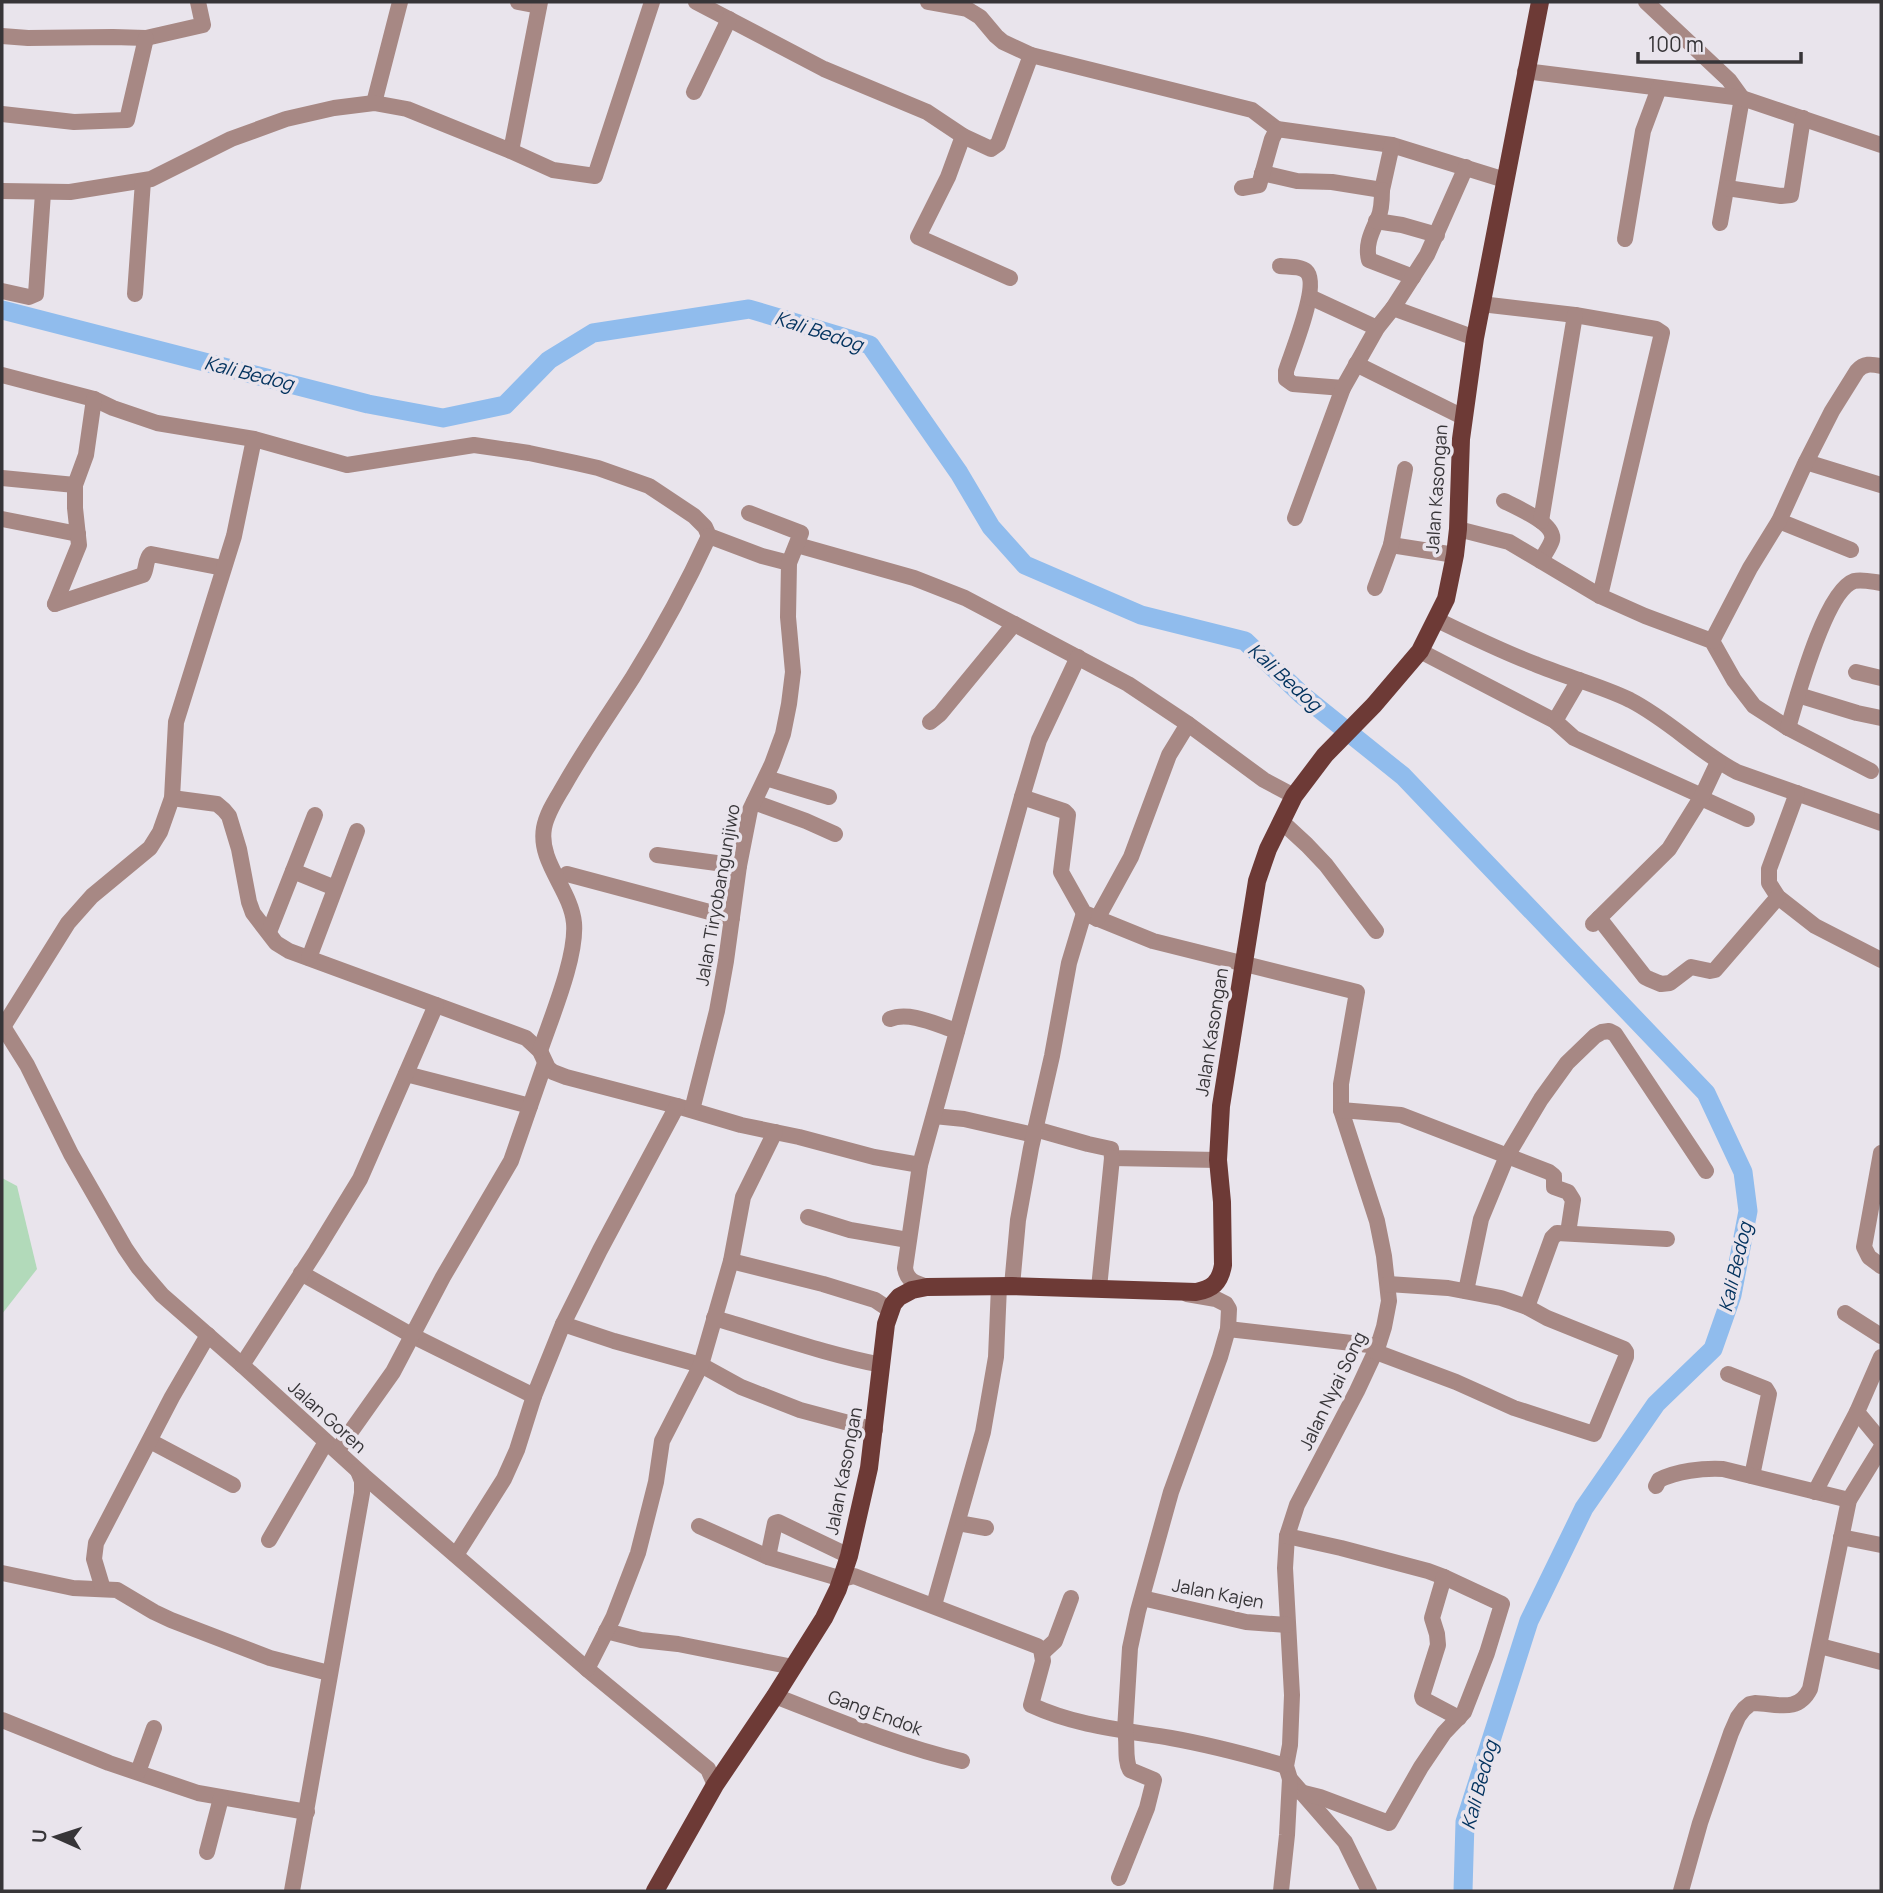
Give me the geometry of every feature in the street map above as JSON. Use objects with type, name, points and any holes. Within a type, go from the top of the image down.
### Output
[{"type":"main road","name":"Jalan Kasongan","points":[[1223,1265],[1218,1160],[1223,1082],[1257,881],[1280,821],[1294,796],[1325,755],[1374,705],[1420,650],[1446,599],[1458,529],[1463,417],[1475,338],[1540,2]]},
{"type":"main road","points":[[892,1307],[905,1293],[927,1287],[1005,1286],[1196,1292],[1213,1287],[1222,1274],[1223,1265]]},
{"type":"main road","name":"Jalan Kasongan","points":[[655,1891],[716,1775],[775,1696],[824,1618],[842,1579],[863,1497],[875,1430],[886,1324],[892,1307]]},
{"type":"street","points":[[2,36],[146,38],[203,25],[198,2]]},
{"type":"street","points":[[374,103],[400,2]]},
{"type":"street","points":[[511,150],[539,4],[518,2]]},
{"type":"street","points":[[2,191],[70,192],[144,181],[231,139],[286,119],[334,108],[374,103],[407,109],[511,150],[552,170],[595,176],[652,2]]},
{"type":"street","points":[[696,2],[824,69],[927,112],[987,148],[996,147],[1031,55]]},
{"type":"street","points":[[928,2],[960,7],[977,14],[996,36],[1031,55],[1252,110],[1278,129],[1392,145],[1505,180]]},
{"type":"street","points":[[1646,2],[1729,80],[1742,98],[1720,223]]},
{"type":"street","points":[[694,92],[729,19]]},
{"type":"street","points":[[2,114],[74,122],[127,120],[146,38]]},
{"type":"street","points":[[1525,71],[1742,98],[1881,145]]},
{"type":"street","points":[[1625,239],[1643,131],[1659,88]]},
{"type":"street","points":[[1727,188],[1790,195],[1803,118]]},
{"type":"street","points":[[1242,188],[1259,185],[1272,139],[1278,129]]},
{"type":"street","points":[[963,136],[948,177],[918,237],[1010,278]]},
{"type":"street","points":[[1392,145],[1379,217],[1367,244],[1369,260],[1413,277]]},
{"type":"street","points":[[1295,518],[1343,388],[1377,328],[1427,255],[1466,167]]},
{"type":"street","points":[[1262,173],[1297,181],[1332,182],[1382,190]]},
{"type":"street","points":[[135,294],[144,181]]},
{"type":"street","points":[[2,291],[29,297],[36,294],[44,193]]},
{"type":"street","points":[[1376,221],[1437,235]]},
{"type":"street","points":[[1280,266],[1303,269],[1311,282],[1310,297],[1286,371],[1287,381],[1293,384],[1343,388]]},
{"type":"street","points":[[1310,297],[1377,328]]},
{"type":"street","points":[[1481,304],[1575,315],[1656,329],[1661,333],[1600,596]]},
{"type":"street","points":[[1393,308],[1475,338]]},
{"type":"street","points":[[1541,521],[1575,315]]},
{"type":"street","points":[[1356,364],[1463,417]]},
{"type":"street","points":[[1712,641],[1749,568],[1779,521],[1832,411],[1857,371],[1865,365],[1881,366]]},
{"type":"street","points":[[2,375],[94,399],[157,423],[254,439],[347,465],[474,445],[598,468],[649,486],[694,516],[705,527],[709,536],[789,564],[802,533],[749,513]]},
{"type":"street","points":[[94,399],[86,455],[75,485],[79,545],[55,604],[144,575],[147,558],[151,554],[223,568]]},
{"type":"street","points":[[2,1026],[68,923],[92,896],[150,848],[160,832],[172,798],[176,722],[236,526],[254,439]]},
{"type":"street","points":[[1806,462],[1881,485]]},
{"type":"street","points":[[1375,588],[1391,545],[1405,469]]},
{"type":"street","points":[[2,478],[75,485]]},
{"type":"street","points":[[1504,501],[1541,521],[1552,533],[1553,537],[1541,561]]},
{"type":"street","points":[[2,519],[78,534]]},
{"type":"street","points":[[1779,521],[1851,550]]},
{"type":"street","points":[[1458,529],[1509,542],[1600,596],[1712,641],[1743,694],[1762,712],[1871,771]]},
{"type":"street","points":[[269,1540],[331,1446],[393,1372],[443,1277],[511,1161],[530,1106],[572,945],[574,921],[544,845],[544,827],[548,813],[583,752],[634,675],[691,574],[709,536]]},
{"type":"street","points":[[797,545],[914,578],[965,597],[1128,684],[1264,780],[1294,796]]},
{"type":"street","points":[[1391,545],[1455,555]]},
{"type":"street","name":"Jalan Tiryobangunjiwo","points":[[456,1555],[504,1479],[563,1324],[600,1250],[684,1108],[717,1011],[750,810],[783,734],[789,704],[793,673],[788,617],[789,564]]},
{"type":"street","points":[[1788,728],[1823,622],[1833,604],[1844,588],[1856,580],[1880,579]]},
{"type":"street","points":[[1437,620],[1534,664],[1604,688],[1656,714],[1718,762],[1737,772],[1881,823]]},
{"type":"street","points":[[930,722],[940,714],[1014,624]]},
{"type":"street","points":[[1420,650],[1555,721],[1574,738],[1747,819]]},
{"type":"street","points":[[731,1261],[811,1281],[892,1307],[905,1258],[920,1165],[1039,740],[1078,657]]},
{"type":"street","points":[[1856,672],[1881,678]]},
{"type":"street","points":[[1555,721],[1579,680]]},
{"type":"street","points":[[1798,695],[1881,718]]},
{"type":"street","points":[[934,1605],[983,1432],[1005,1286],[1069,963],[1090,916],[1130,857],[1169,755],[1188,724]]},
{"type":"street","points":[[1718,762],[1701,797],[1669,849],[1596,921],[1645,977],[1661,984],[1670,983],[1691,967],[1715,970],[1779,897]]},
{"type":"street","points":[[766,778],[829,797]]},
{"type":"street","points":[[1797,793],[1769,869],[1769,883],[1779,897],[1815,926],[1881,960]]},
{"type":"street","points":[[1023,797],[1064,811],[1068,815],[1061,872],[1090,916],[1153,941],[1244,963]]},
{"type":"street","points":[[172,798],[217,804],[225,810],[239,849],[253,913],[276,943],[289,951],[526,1038],[553,1072],[566,1077],[741,1125],[874,1157],[920,1165]]},
{"type":"street","points":[[754,802],[835,834]]},
{"type":"street","points":[[270,932],[315,815]]},
{"type":"street","points":[[1280,821],[1326,865],[1376,931]]},
{"type":"street","points":[[309,958],[357,831]]},
{"type":"street","points":[[657,855],[739,866]]},
{"type":"street","points":[[293,870],[335,888]]},
{"type":"street","points":[[567,874],[732,918]]},
{"type":"street","name":"Jalan Nyai Song","points":[[1244,963],[1357,992],[1342,1084],[1341,1110],[1377,1221],[1388,1284],[1387,1312],[1377,1349],[1297,1506],[1287,1536],[1285,1568],[1292,1695],[1292,1779],[1281,1891]]},
{"type":"street","points":[[242,1365],[360,1179],[436,1006]]},
{"type":"street","points":[[890,1018],[912,1017],[957,1031]]},
{"type":"street","name":"Jalan Goren","points":[[2,1026],[27,1065],[71,1154],[131,1257],[162,1295],[358,1471],[587,1669],[716,1775]]},
{"type":"street","points":[[1466,1291],[1481,1219],[1507,1156],[1541,1099],[1567,1063],[1602,1032],[1615,1034],[1706,1171]]},
{"type":"street","points":[[406,1074],[530,1106]]},
{"type":"street","points":[[1341,1110],[1401,1115],[1549,1172],[1554,1176],[1554,1187],[1570,1194],[1573,1203],[1568,1233]]},
{"type":"street","points":[[934,1116],[1035,1132],[1111,1149],[1099,1288]]},
{"type":"street","points":[[587,1669],[613,1618],[638,1553],[656,1482],[662,1441],[701,1365],[731,1261],[743,1196],[775,1132]]},
{"type":"street","points":[[1881,1153],[1864,1247],[1869,1257],[1881,1266]]},
{"type":"street","points":[[1112,1158],[1218,1160]]},
{"type":"street","points":[[808,1217],[850,1230],[908,1240]]},
{"type":"street","points":[[1527,1307],[1552,1238],[1557,1233],[1667,1239]]},
{"type":"street","points":[[905,1258],[906,1275],[915,1283],[927,1287]]},
{"type":"street","points":[[1119,1878],[1147,1808],[1154,1780],[1128,1767],[1125,1730],[1130,1647],[1171,1492],[1228,1329],[1229,1309],[1223,1265]]},
{"type":"street","points":[[301,1273],[413,1336],[534,1396]]},
{"type":"street","points":[[1228,1329],[1377,1349],[1514,1408],[1594,1434],[1626,1357],[1625,1350],[1501,1298],[1436,1287],[1388,1284]]},
{"type":"street","points":[[1181,1293],[1223,1301],[1229,1309]]},
{"type":"street","points":[[1845,1313],[1881,1336]]},
{"type":"street","points":[[714,1318],[845,1357],[882,1365]]},
{"type":"street","points":[[563,1324],[701,1365],[747,1390],[800,1410],[875,1430]]},
{"type":"street","points":[[103,1589],[94,1559],[96,1543],[172,1397],[208,1335]]},
{"type":"street","points":[[1815,1492],[1857,1412],[1881,1357]]},
{"type":"street","points":[[1728,1374],[1762,1387],[1769,1394],[1752,1476]]},
{"type":"street","points":[[1857,1412],[1881,1441]]},
{"type":"street","points":[[150,1441],[233,1485]]},
{"type":"street","points":[[1681,1891],[1700,1823],[1738,1717],[1750,1704],[1792,1705],[1801,1702],[1810,1689],[1849,1500],[1881,1448]]},
{"type":"street","points":[[1656,1486],[1659,1480],[1667,1475],[1702,1469],[1723,1469],[1849,1500]]},
{"type":"street","points":[[292,1891],[362,1493],[362,1481],[358,1471]]},
{"type":"street","points":[[362,1493],[369,1487],[379,1489]]},
{"type":"street","points":[[768,1556],[775,1523],[778,1522],[849,1556]]},
{"type":"street","points":[[958,1523],[986,1528]]},
{"type":"street","points":[[699,1526],[768,1556],[842,1579],[854,1576],[1037,1646],[1043,1661],[1031,1705],[1071,1721],[1206,1745],[1292,1779],[1320,1797],[1389,1823],[1444,1732],[1464,1712],[1487,1653],[1502,1604],[1444,1577],[1287,1536]]},
{"type":"street","points":[[1841,1537],[1881,1545]]},
{"type":"street","points":[[2,1573],[66,1587],[117,1590],[161,1615],[270,1658],[329,1673]]},
{"type":"street","points":[[1444,1577],[1432,1618],[1438,1645],[1422,1696],[1459,1718]]},
{"type":"street","points":[[1042,1653],[1055,1641],[1071,1598]]},
{"type":"street","name":"Jalan Kajen","points":[[1142,1598],[1246,1622],[1287,1625]]},
{"type":"street","points":[[606,1632],[793,1667]]},
{"type":"street","points":[[1820,1646],[1881,1662]]},
{"type":"street","name":"Gang Endok","points":[[775,1696],[923,1752],[962,1761]]},
{"type":"street","points":[[2,1720],[109,1763],[198,1793],[307,1812]]},
{"type":"street","points":[[138,1772],[155,1728]]},
{"type":"street","points":[[1292,1779],[1345,1842],[1369,1891]]},
{"type":"street","points":[[207,1852],[221,1798]]},
{"type":"green space","points":[[2,1178],[17,1186],[37,1269],[2,1314]]},
{"type":"waterway","name":"Kali Bedog","points":[[2,310],[368,404],[443,418],[505,405],[549,360],[593,333],[749,309],[870,345],[959,473],[991,527],[1025,565],[1141,615],[1245,641],[1302,695],[1403,776],[1706,1093],[1743,1172],[1748,1211],[1732,1295],[1713,1349],[1656,1404],[1584,1508],[1529,1621],[1465,1822],[1463,1891]]}]
